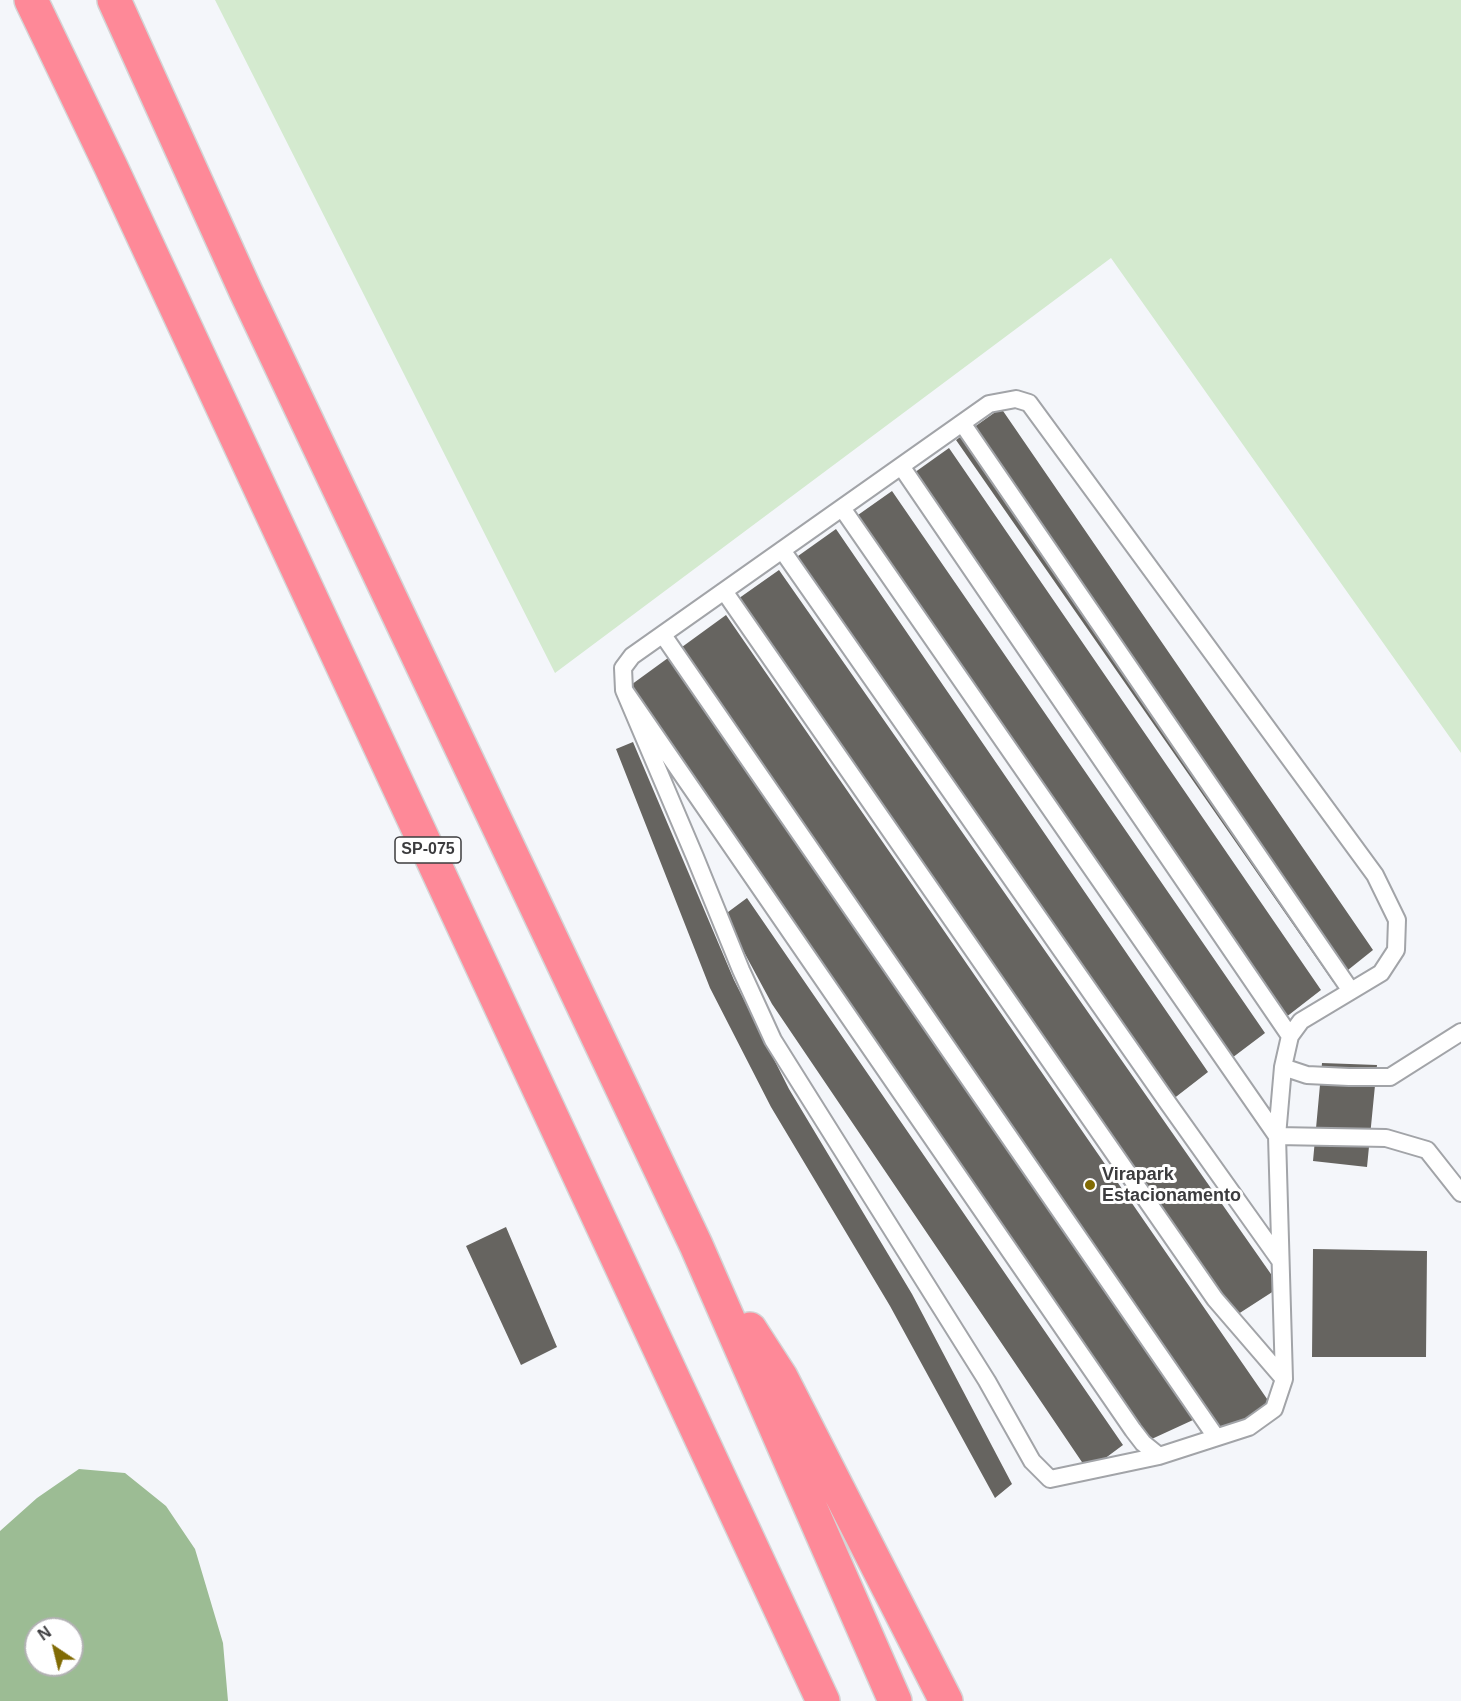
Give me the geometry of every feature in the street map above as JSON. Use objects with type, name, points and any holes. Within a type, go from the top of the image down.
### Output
[{"type":"highway","name":"SP-075","points":[[32,0],[823,1701]]},
{"type":"highway","points":[[114,0],[246,292],[696,1245],[895,1701]]},
{"type":"highway","points":[[696,1245],[781,1377],[946,1701]]},
{"type":"lane","points":[[1017,399],[1029,403],[1375,875],[1396,920],[1396,950],[1381,973],[1301,1021],[1290,1036],[1283,1067],[1277,1136],[1284,1380],[1274,1409],[1249,1427],[1159,1456],[1050,1479],[1032,1461],[987,1381],[773,1040],[741,970],[624,690],[623,668],[632,656],[962,423],[989,404],[1017,399]]},
{"type":"lane","points":[[962,423],[1351,991]]},
{"type":"lane","points":[[901,466],[1290,1036]]},
{"type":"lane","points":[[842,508],[1277,1136]]},
{"type":"lane","points":[[782,550],[1279,1259]]},
{"type":"lane","points":[[724,591],[1215,1299],[1284,1380]]},
{"type":"lane","points":[[663,635],[1216,1437]]},
{"type":"lane","points":[[624,690],[1133,1430],[1143,1443],[1159,1456]]},
{"type":"lane","points":[[1283,1067],[1307,1075],[1390,1077],[1461,1032]]},
{"type":"lane","points":[[1277,1136],[1386,1138],[1427,1150],[1461,1193]]},
{"type":"green space","points":[[215,0],[1461,0],[1461,753],[1111,258],[555,673]]},
{"type":"green space","points":[[79,1469],[125,1473],[166,1506],[195,1549],[223,1643],[228,1701],[0,1701],[0,1531],[37,1498]]},
{"type":"building","points":[[1001,408],[1373,950],[1333,982],[956,440]]},
{"type":"building","points":[[949,448],[1321,990],[1281,1021],[904,480]]},
{"type":"building","points":[[892,491],[1265,1033],[1224,1064],[848,522]]},
{"type":"building","points":[[836,529],[1208,1072],[1168,1103],[791,561]]},
{"type":"building","points":[[779,570],[1280,1287],[1232,1318],[735,601]]},
{"type":"building","points":[[726,615],[1274,1409],[1220,1427],[682,647]]},
{"type":"building","points":[[668,658],[1193,1420],[1143,1443],[624,690]]},
{"type":"building","points":[[633,742],[734,980],[789,1089],[912,1294],[1012,1484],[995,1498],[890,1306],[771,1107],[710,988],[616,749]]},
{"type":"building","points":[[747,898],[1123,1445],[1088,1471],[772,1004],[724,915]]},
{"type":"building","points":[[1322,1063],[1377,1065],[1367,1167],[1313,1161]]},
{"type":"building","points":[[506,1227],[557,1347],[521,1365],[466,1246]]},
{"type":"building","points":[[1313,1249],[1427,1251],[1426,1357],[1312,1357]]},
{"type":"place","name":"Virapark Estacionamento","points":[[1090,1185]]}]
